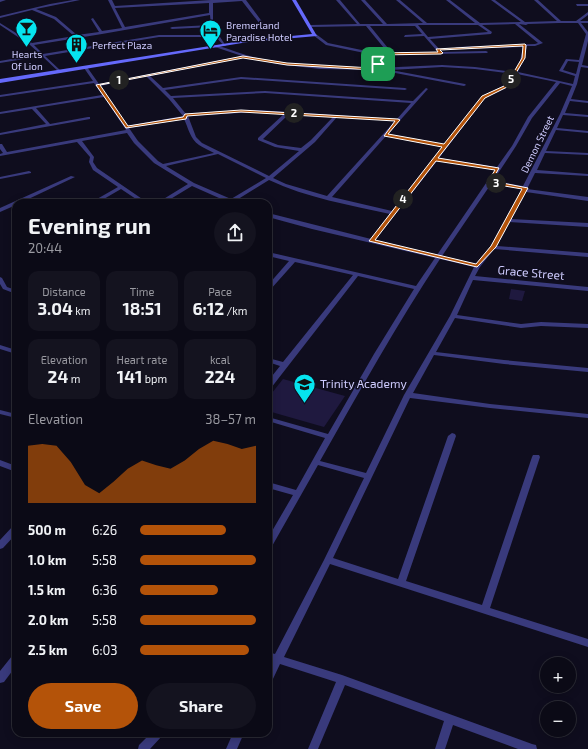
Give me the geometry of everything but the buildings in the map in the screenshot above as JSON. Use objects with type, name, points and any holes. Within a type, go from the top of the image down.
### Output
[{"type":"street","points":[[0,1],[4,0]]},
{"type":"street","points":[[0,17],[78,0]]},
{"type":"street","points":[[110,0],[124,29]]},
{"type":"street","points":[[147,0],[149,5]]},
{"type":"street","points":[[114,7],[193,1],[243,0],[261,23]]},
{"type":"street","points":[[294,0],[311,26],[315,35],[327,44],[376,54],[486,52]]},
{"type":"street","points":[[338,0],[359,25]]},
{"type":"street","points":[[363,0],[386,25]]},
{"type":"street","points":[[398,0],[426,24]]},
{"type":"street","points":[[406,36],[490,34],[479,23],[448,0]]},
{"type":"street","points":[[493,0],[526,24]]},
{"type":"street","points":[[536,0],[561,23]]},
{"type":"street","points":[[584,0],[588,2]]},
{"type":"street","points":[[211,1],[211,26],[216,36],[225,44]]},
{"type":"street","points":[[577,5],[588,5]]},
{"type":"street","points":[[32,9],[55,18],[77,37]]},
{"type":"street","points":[[578,23],[588,13]]},
{"type":"street","points":[[31,44],[210,14]]},
{"type":"street","points":[[93,19],[102,33]]},
{"type":"street","points":[[311,26],[588,22]]},
{"type":"street","name":"Demon Street","points":[[273,657],[328,560],[408,395],[453,316],[477,266],[493,247],[544,152],[574,85],[588,34],[578,23]]},
{"type":"street","points":[[0,24],[31,44],[60,72]]},
{"type":"street","points":[[415,24],[441,53]]},
{"type":"street","points":[[437,49],[525,45],[541,42],[517,24]]},
{"type":"street","points":[[367,25],[390,53]]},
{"type":"street","points":[[172,28],[211,26]]},
{"type":"street","points":[[0,29],[6,27]]},
{"type":"street","points":[[0,81],[225,44],[315,35]]},
{"type":"street","points":[[0,62],[159,36],[216,36]]},
{"type":"street","points":[[372,241],[392,213],[484,97],[505,87],[524,58],[525,45]]},
{"type":"street","points":[[216,46],[243,57],[299,66],[373,69],[444,66],[514,73],[574,85]]},
{"type":"street","points":[[373,69],[378,64],[376,54]]},
{"type":"street","points":[[0,96],[147,75],[243,57]]},
{"type":"street","points":[[577,75],[561,71],[567,60],[588,67]]},
{"type":"street","points":[[580,64],[588,64]]},
{"type":"street","points":[[86,68],[142,149],[161,166],[192,184],[225,199]]},
{"type":"street","points":[[384,69],[414,77],[464,85]]},
{"type":"street","points":[[147,75],[170,97],[185,116],[196,141],[269,178],[299,190],[392,213]]},
{"type":"street","points":[[163,90],[241,78],[405,89]]},
{"type":"street","points":[[272,539],[329,437],[438,256],[498,169],[530,118],[559,81]]},
{"type":"street","points":[[328,198],[426,89]]},
{"type":"street","points":[[170,97],[266,92],[414,102]]},
{"type":"street","points":[[0,113],[105,96]]},
{"type":"street","points":[[568,100],[588,102]]},
{"type":"street","points":[[33,108],[49,125]]},
{"type":"street","points":[[0,155],[79,141],[185,116],[241,111],[398,120]]},
{"type":"street","points":[[288,113],[260,139],[278,146],[303,150]]},
{"type":"street","points":[[562,114],[588,116]]},
{"type":"street","points":[[237,199],[269,178],[303,150],[336,116]]},
{"type":"street","points":[[0,134],[88,118]]},
{"type":"street","points":[[555,129],[588,132]]},
{"type":"street","points":[[385,135],[445,146]]},
{"type":"street","points":[[79,141],[90,152],[92,157],[91,162],[95,169],[138,199]]},
{"type":"street","points":[[0,145],[6,154]]},
{"type":"street","points":[[544,152],[588,154]]},
{"type":"street","points":[[161,166],[218,153]]},
{"type":"street","points":[[435,159],[498,169]]},
{"type":"street","points":[[0,178],[29,172]]},
{"type":"street","points":[[534,172],[588,175]]},
{"type":"street","points":[[24,199],[73,177]]},
{"type":"street","points":[[489,182],[588,199]]},
{"type":"street","points":[[167,199],[192,184]]},
{"type":"street","points":[[100,199],[121,187]]},
{"type":"street","points":[[0,210],[12,205]]},
{"type":"street","points":[[272,216],[477,266]]},
{"type":"street","points":[[508,220],[588,225]]},
{"type":"street","points":[[493,247],[588,255]]},
{"type":"street","points":[[272,255],[418,288]]},
{"type":"street","points":[[272,284],[293,260]]},
{"type":"street","points":[[272,381],[357,274]]},
{"type":"street","name":"Grace Street","points":[[472,278],[588,288]]},
{"type":"street","points":[[0,279],[3,290]]},
{"type":"street","points":[[453,316],[521,326],[541,324],[588,326]]},
{"type":"street","points":[[0,347],[12,351]]},
{"type":"street","points":[[431,353],[588,370]]},
{"type":"street","points":[[272,361],[284,365]]},
{"type":"street","points":[[408,395],[476,405],[588,417]]},
{"type":"street","points":[[0,412],[12,415]]},
{"type":"street","points":[[272,421],[329,437]]},
{"type":"street","points":[[401,583],[452,436]]},
{"type":"street","points":[[485,610],[536,457]]},
{"type":"street","points":[[315,462],[368,476]]},
{"type":"street","points":[[0,463],[12,468]]},
{"type":"street","points":[[272,486],[297,493]]},
{"type":"street","points":[[0,546],[12,532]]},
{"type":"street","points":[[328,560],[588,643]]},
{"type":"street","points":[[273,657],[342,679],[532,749]]},
{"type":"street","points":[[0,680],[12,664]]},
{"type":"street","points":[[313,749],[342,679]]},
{"type":"street","points":[[440,749],[450,719]]},
{"type":"street","points":[[143,749],[154,737]]},
{"type":"street","points":[[231,749],[237,737]]},
{"type":"place","name":"Hearts Of Lion","points":[[27,48]]},
{"type":"place","name":"Bremerland Paradise Hotel","points":[[211,50]]},
{"type":"place","name":"Perfect Plaza","points":[[77,64]]},
{"type":"place","name":"Trinity Academy","points":[[304,404]]},
{"type":"route","points":[[378,64],[373,69],[319,67],[287,64],[243,57],[98,85],[126,127],[186,117],[185,115],[241,111],[398,120],[385,135],[445,146],[435,159],[498,169],[489,182],[525,188],[493,247],[477,266],[372,241],[392,213],[435,159],[470,114],[484,97],[505,87],[509,83],[524,58],[525,45],[437,49],[441,53],[376,54],[378,64]]}]
